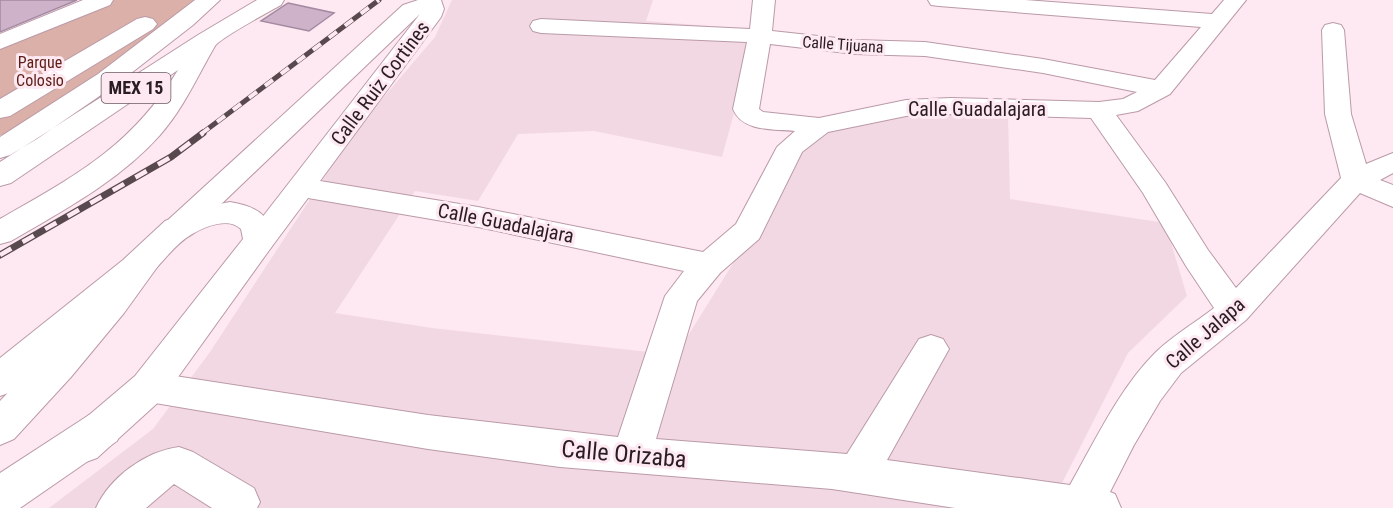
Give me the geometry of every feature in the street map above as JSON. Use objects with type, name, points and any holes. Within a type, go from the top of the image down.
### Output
[{"type":"main road","points":[[0,110],[114,45],[182,0]]},
{"type":"main road","name":"MEX 15","points":[[0,149],[108,77],[209,0]]},
{"type":"main road","points":[[232,0],[247,3],[272,0]]},
{"type":"main road","name":"MEX 15","points":[[0,176],[272,0]]},
{"type":"main road","points":[[0,233],[90,180],[132,147],[169,106],[207,40]]},
{"type":"main road","points":[[180,226],[209,214],[240,214],[255,224],[259,232],[259,241]]},
{"type":"main road","name":"Calle Ruiz Cortines","points":[[0,380],[146,259],[180,226]]},
{"type":"main road","name":"Calle Ruiz Cortines","points":[[9,508],[149,387],[259,241]]},
{"type":"main road","points":[[0,427],[41,386],[93,327],[146,259]]},
{"type":"main road","points":[[0,497],[103,428]]},
{"type":"street","points":[[0,42],[102,0]]},
{"type":"street","points":[[764,0],[760,36],[746,109],[748,114],[757,119],[819,126]]},
{"type":"street","points":[[939,0],[1156,8],[1216,21]]},
{"type":"street","name":"Calle Guadalajara","points":[[631,456],[682,296],[709,265],[748,231],[791,147],[819,126],[906,108],[951,106],[1099,110],[1129,106],[1152,87],[1235,0]]},
{"type":"street","name":"Calle Ruiz Cortines","points":[[180,226],[411,10],[432,1],[433,9],[429,17],[259,241]]},
{"type":"street","name":"Calle Tijuana","points":[[541,26],[760,36],[855,47],[939,50],[1043,66],[1152,87]]},
{"type":"street","points":[[1333,30],[1338,114],[1356,180],[1393,197]]},
{"type":"street","points":[[1099,110],[1155,189],[1197,258],[1234,310]]},
{"type":"street","name":"Calle Jalapa","points":[[1090,507],[1120,433],[1147,390],[1168,363],[1234,310],[1356,180],[1393,162]]},
{"type":"street","name":"Calle Guadalajara","points":[[302,187],[478,217],[709,265]]},
{"type":"street","points":[[857,474],[931,349]]},
{"type":"street","name":"Calle Orizaba","points":[[149,387],[520,445],[631,456],[788,466],[900,479],[1020,504],[1090,507]]},
{"type":"street","points":[[117,508],[159,471],[172,465],[179,465],[239,502]]},
{"type":"shaded area","points":[[452,0],[653,0],[646,21],[748,29],[737,102],[722,157],[594,131],[518,134],[478,201],[415,191],[335,313],[432,328],[676,355],[805,148],[831,131],[924,112],[1008,117],[1010,199],[1165,223],[1187,296],[1128,353],[1060,487],[1084,508],[49,508],[153,429],[210,352],[354,132],[435,37]]},
{"type":"green space","name":"Parque Colosio","points":[[108,0],[194,0],[27,133],[0,135],[0,47]]},
{"type":"building","points":[[0,0],[77,0],[0,32]]},
{"type":"building","points":[[288,3],[334,13],[309,31],[261,21]]},
{"type":"railway","points":[[201,134],[379,0]]},
{"type":"railway","points":[[0,255],[171,157],[203,133]]}]
